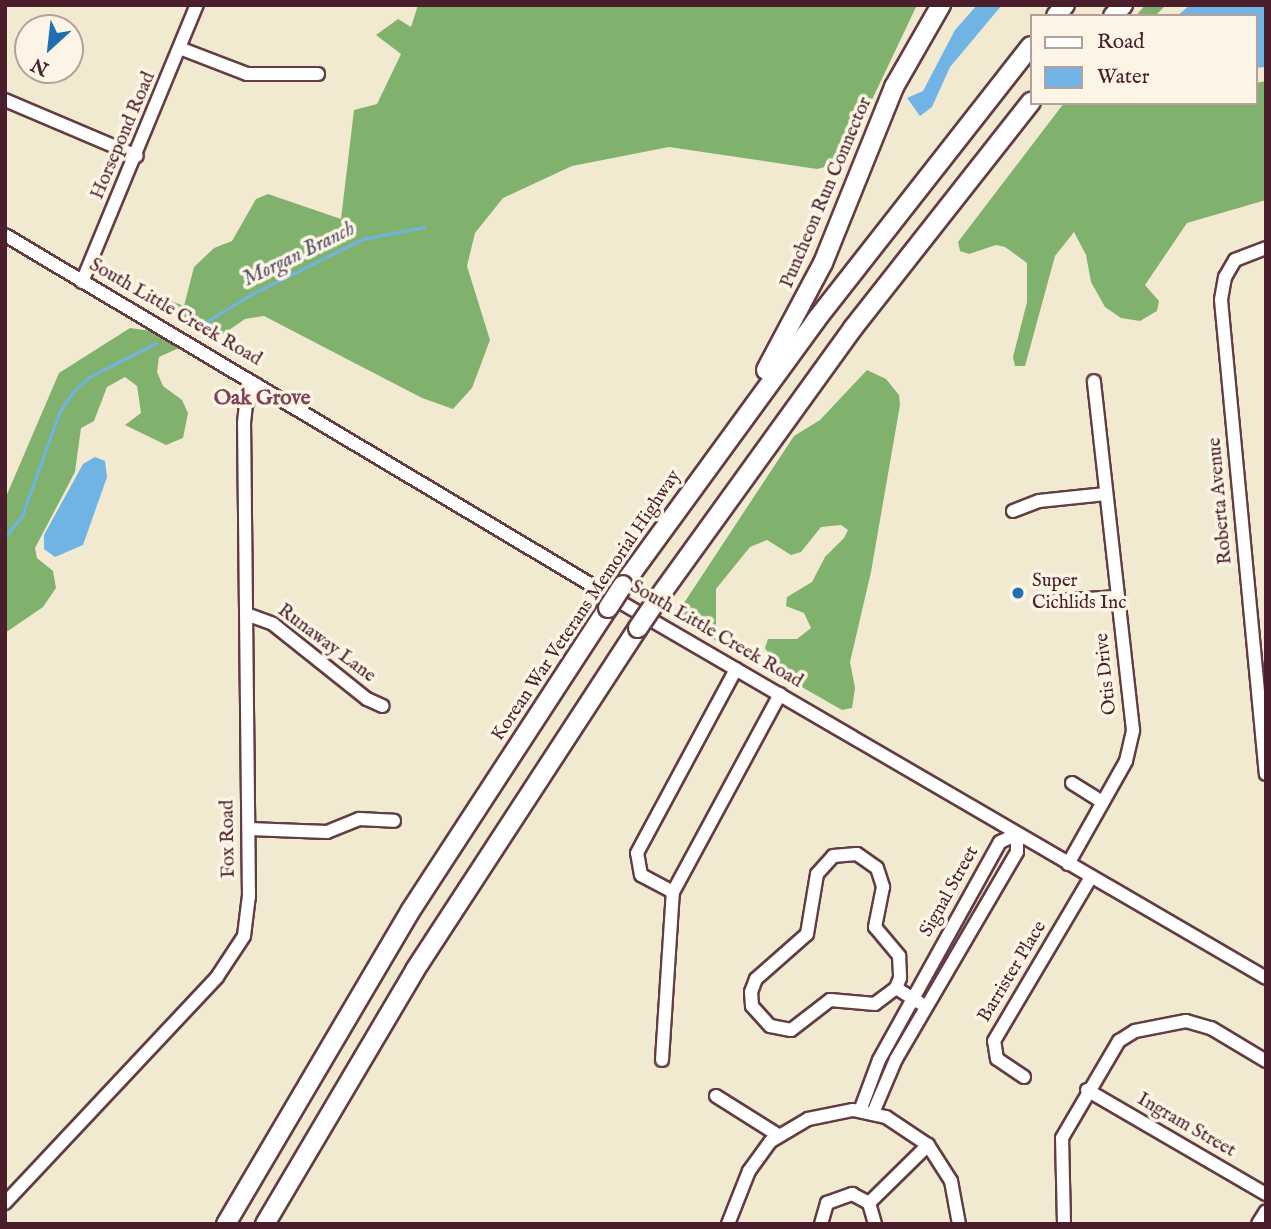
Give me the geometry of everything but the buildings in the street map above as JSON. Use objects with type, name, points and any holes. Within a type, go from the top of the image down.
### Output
[{"type":"highway","name":"Puncheon Run Connector","points":[[706,468],[806,300],[894,87],[941,5]]},
{"type":"highway","name":"Korean War Veterans Memorial Highway","points":[[226,1224],[411,910],[623,585],[706,468],[874,243],[1030,47]]},
{"type":"highway","points":[[265,1224],[422,959],[654,604],[853,328],[1030,103]]},
{"type":"street","name":"Horsepond Road","points":[[82,282],[182,49],[198,5]]},
{"type":"street","points":[[182,49],[247,74],[318,75]]},
{"type":"street","points":[[5,100],[136,156]]},
{"type":"street","name":"South Little Creek Road","points":[[5,235],[736,669],[1266,978]]},
{"type":"street","name":"Roberta Avenue","points":[[1266,248],[1235,260],[1225,277],[1221,300],[1266,774]]},
{"type":"street","name":"Otis Drive","points":[[1068,864],[1132,748],[1133,730],[1094,381]]},
{"type":"street","name":"Fox Road","points":[[5,1203],[233,956],[249,912],[244,423],[246,405],[256,384]]},
{"type":"street","points":[[1013,510],[1039,500],[1106,494]]},
{"type":"street","points":[[1042,602],[1118,597]]},
{"type":"street","name":"Runaway Lane","points":[[246,614],[283,631],[314,660],[383,706]]},
{"type":"street","points":[[673,892],[641,875],[637,853],[736,669]]},
{"type":"street","points":[[662,1060],[673,892],[780,694]]},
{"type":"street","points":[[1072,783],[1102,802]]},
{"type":"street","points":[[248,829],[327,832],[359,819],[394,821]]},
{"type":"street","name":"Signal Street","points":[[1017,834],[1017,852],[867,1112],[873,1072],[1000,842],[1017,834]]},
{"type":"street","points":[[857,854],[880,874],[882,894],[875,927],[899,956],[900,978],[896,988],[875,1004],[830,1000],[791,1030],[770,1026],[752,1006],[751,992],[757,979],[807,934],[817,874],[833,856],[857,854]]},
{"type":"street","name":"Barrister Place","points":[[1024,1077],[997,1059],[994,1041],[1091,877]]},
{"type":"street","points":[[896,988],[927,1006]]},
{"type":"street","points":[[1064,1224],[1062,1138],[1087,1090],[1119,1041],[1175,1021],[1211,1028],[1266,1061]]},
{"type":"street","name":"Ingram Street","points":[[1087,1090],[1266,1194]]},
{"type":"street","points":[[716,1096],[778,1135]]},
{"type":"street","points":[[728,1224],[749,1171],[778,1135],[808,1119],[867,1112],[896,1122],[928,1145],[951,1181],[959,1224]]},
{"type":"street","points":[[869,1203],[928,1145]]},
{"type":"street","points":[[821,1224],[822,1211],[834,1198],[852,1194],[869,1203],[875,1224]]},
{"type":"street","points":[[1258,1224],[1266,1211]]},
{"type":"green space","points":[[418,5],[917,5],[842,163],[817,169],[669,147],[572,166],[503,198],[475,233],[467,266],[490,340],[472,388],[453,409],[422,398],[264,316],[245,319],[216,339],[148,301],[158,296],[184,306],[194,267],[214,248],[232,241],[256,199],[268,194],[341,219],[354,110],[377,104],[401,54],[376,35],[398,19],[411,27]]},
{"type":"green space","points":[[1145,5],[1166,5],[1157,14],[1138,14]]},
{"type":"green space","points":[[1266,81],[1266,200],[1187,223],[1145,285],[1159,301],[1157,311],[1140,321],[1121,318],[1105,307],[1091,282],[1086,255],[1074,232],[1055,256],[1025,366],[1015,366],[1013,357],[1027,302],[1027,263],[1005,247],[996,245],[969,254],[960,251],[958,242],[1062,105],[1257,105],[1257,83]]},
{"type":"green space","points":[[130,328],[151,331],[179,348],[159,357],[157,372],[163,386],[182,400],[188,413],[183,438],[166,445],[125,425],[141,413],[137,386],[125,377],[107,387],[94,421],[81,428],[75,472],[35,548],[37,558],[53,571],[56,588],[43,607],[5,633],[5,499],[59,373]]},
{"type":"green space","points":[[867,370],[886,379],[899,395],[900,405],[871,572],[850,662],[855,688],[852,708],[842,710],[786,678],[765,648],[768,639],[797,639],[811,628],[804,613],[786,606],[787,597],[812,582],[825,557],[844,538],[848,530],[841,525],[821,527],[801,552],[791,555],[767,540],[750,547],[716,589],[716,641],[678,612],[794,436],[820,420]]},
{"type":"water","points":[[977,5],[1002,5],[950,67],[932,107],[920,116],[907,98],[923,91],[955,30]]},
{"type":"water","points":[[1190,5],[1266,5],[1266,67],[1257,68],[1257,14],[1179,14]]},
{"type":"water","points":[[95,457],[105,461],[107,477],[83,545],[55,557],[44,549],[44,535],[83,464]]},
{"type":"waterway","name":"Morgan Branch","points":[[194,329],[252,294],[363,239],[424,227]]},
{"type":"waterway","name":"Morgan Branch","points":[[5,537],[22,516],[59,413],[72,393],[89,377],[156,343]]},
{"type":"place","name":"Super Cichlids Inc","points":[[1018,593]]},
{"type":"district","name":"Oak Grove","points":[[262,399]]}]
